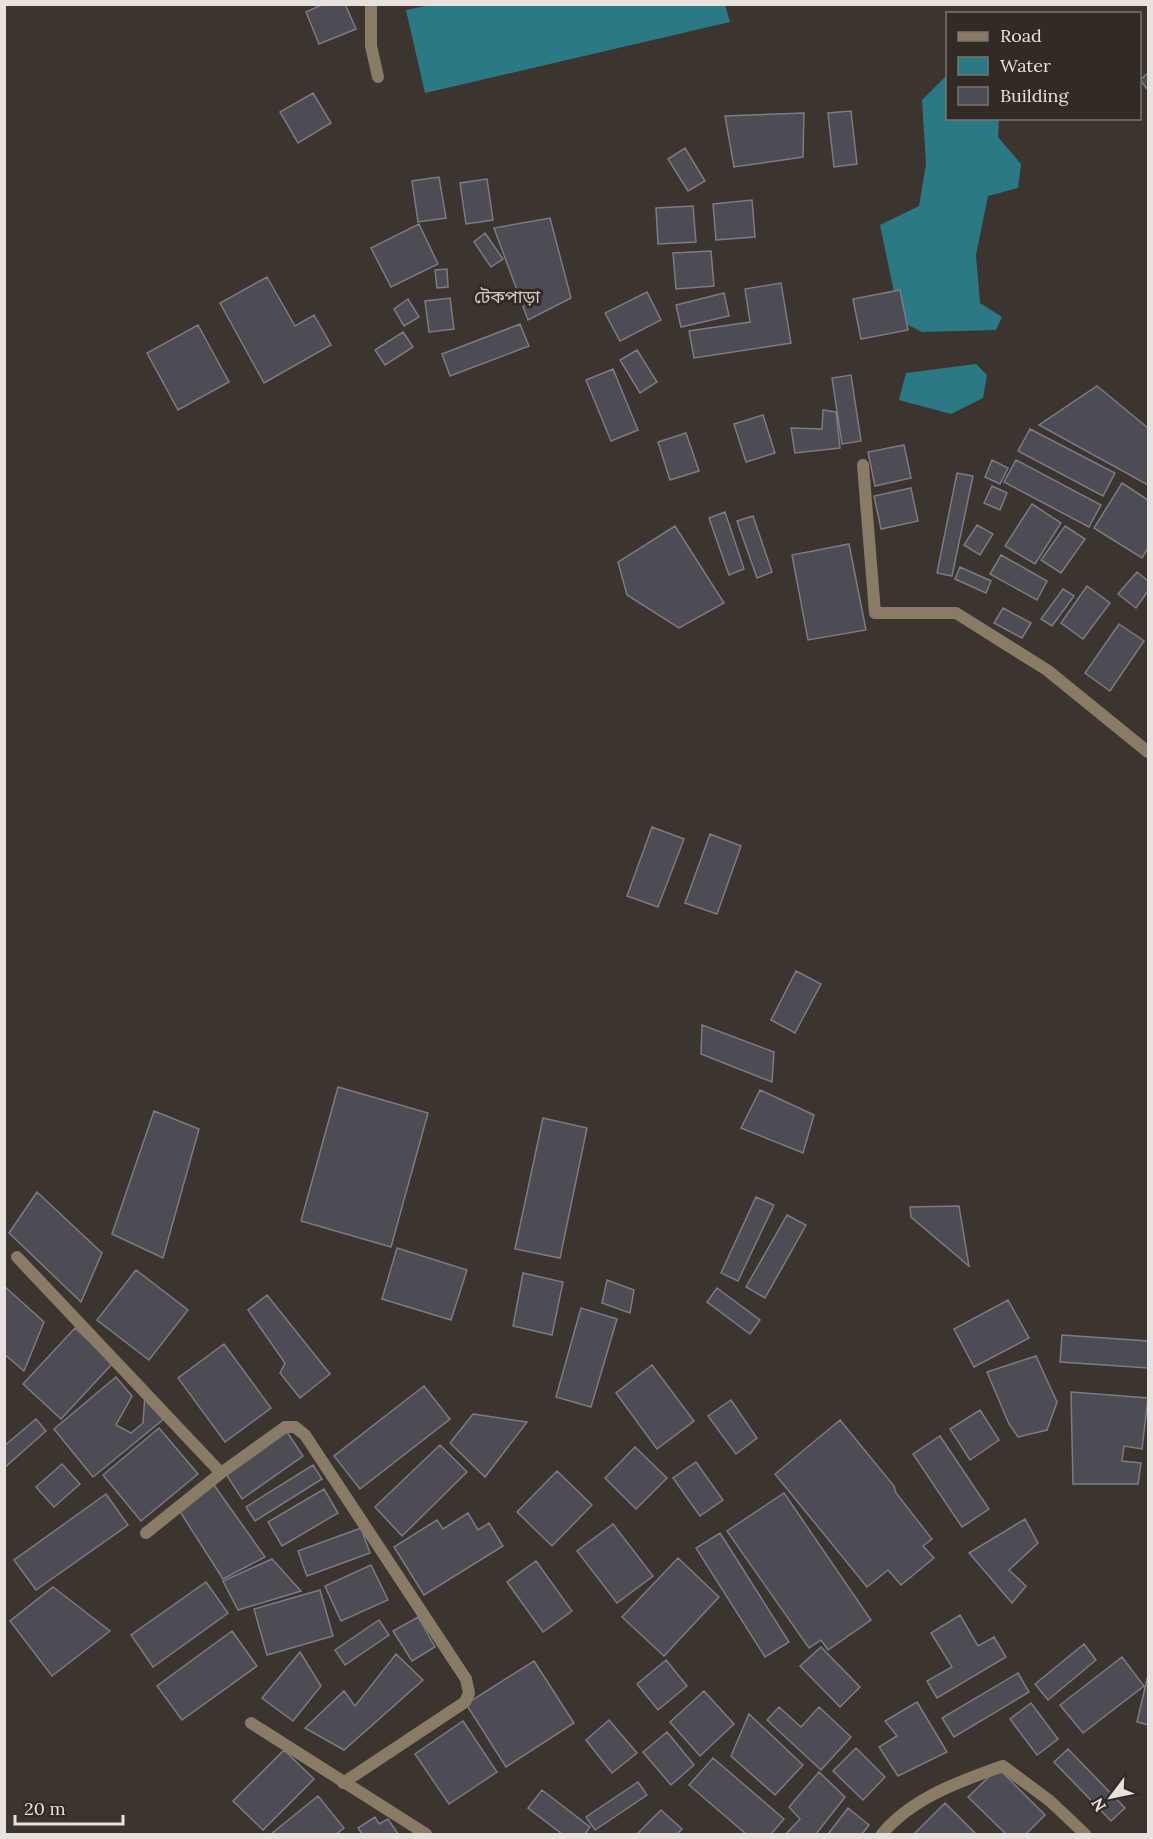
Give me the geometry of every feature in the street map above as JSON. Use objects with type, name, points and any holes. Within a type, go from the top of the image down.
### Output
[{"type":"street","points":[[372,4],[371,46],[378,77]]},
{"type":"street","points":[[863,465],[876,613],[956,613],[1047,670],[1149,752]]},
{"type":"street","points":[[17,1257],[221,1473]]},
{"type":"street","points":[[146,1533],[221,1473],[285,1428],[295,1427],[305,1435],[466,1679],[468,1693],[465,1702],[343,1783]]},
{"type":"street","points":[[251,1723],[426,1834]]},
{"type":"street","points":[[882,1834],[895,1819],[936,1793],[1003,1766],[1050,1801],[1085,1834]]},
{"type":"water","points":[[430,5],[725,5],[730,22],[425,93],[406,10]]},
{"type":"water","points":[[946,76],[946,120],[999,120],[998,137],[1021,164],[1018,188],[988,196],[976,255],[980,303],[1002,317],[996,330],[922,332],[900,321],[880,225],[919,206],[926,164],[922,100]]},
{"type":"water","points":[[976,364],[987,375],[983,398],[951,414],[899,400],[906,373]]},
{"type":"building","points":[[324,4],[345,4],[356,29],[319,44],[306,12]]},
{"type":"building","points":[[1148,73],[1148,90],[1141,81]]},
{"type":"building","points":[[313,93],[331,123],[298,143],[280,112]]},
{"type":"building","points":[[851,111],[857,164],[834,167],[828,113]]},
{"type":"building","points":[[804,113],[803,157],[734,167],[725,116]]},
{"type":"building","points":[[685,148],[705,181],[688,191],[668,159]]},
{"type":"building","points":[[439,177],[446,218],[418,222],[412,181]]},
{"type":"building","points":[[487,179],[493,220],[466,224],[460,183]]},
{"type":"building","points":[[752,200],[755,237],[716,240],[713,204]]},
{"type":"building","points":[[693,206],[696,242],[658,244],[656,208]]},
{"type":"building","points":[[550,218],[571,298],[528,320],[494,228]]},
{"type":"building","points":[[419,224],[438,264],[391,287],[371,248]]},
{"type":"building","points":[[485,233],[503,259],[491,267],[474,242]]},
{"type":"building","points":[[711,251],[714,286],[676,289],[673,253]]},
{"type":"building","points":[[447,269],[448,287],[437,288],[435,270]]},
{"type":"building","points":[[267,277],[295,326],[314,315],[331,345],[264,383],[220,303]]},
{"type":"building","points":[[781,283],[791,343],[694,358],[689,331],[750,322],[745,289]]},
{"type":"building","points":[[900,290],[908,330],[861,339],[853,299]]},
{"type":"building","points":[[647,292],[661,320],[620,341],[605,313]]},
{"type":"building","points":[[724,293],[729,316],[681,327],[676,305]]},
{"type":"building","points":[[450,298],[454,329],[429,332],[425,301]]},
{"type":"building","points":[[408,299],[419,317],[404,326],[394,309]]},
{"type":"building","points":[[520,324],[529,346],[450,376],[442,354]]},
{"type":"building","points":[[198,325],[229,382],[178,410],[147,353]]},
{"type":"building","points":[[403,332],[413,347],[385,365],[375,350]]},
{"type":"building","points":[[637,350],[657,382],[640,393],[620,360]]},
{"type":"building","points":[[613,369],[638,430],[611,441],[586,380]]},
{"type":"building","points":[[851,375],[861,441],[842,444],[832,378]]},
{"type":"building","points":[[1097,386],[1148,428],[1148,485],[1039,425]]},
{"type":"building","points":[[823,410],[836,412],[840,448],[795,453],[791,428],[822,429]]},
{"type":"building","points":[[763,415],[775,453],[746,462],[734,424]]},
{"type":"building","points":[[1030,429],[1115,473],[1103,496],[1018,451]]},
{"type":"building","points":[[686,433],[699,471],[670,480],[658,442]]},
{"type":"building","points":[[904,445],[911,478],[875,486],[868,452]]},
{"type":"building","points":[[992,460],[1008,468],[1000,484],[985,477]]},
{"type":"building","points":[[1016,460],[1101,505],[1089,527],[1004,482]]},
{"type":"building","points":[[957,473],[973,476],[952,576],[937,573]]},
{"type":"building","points":[[1122,483],[1148,500],[1148,548],[1142,558],[1094,528]]},
{"type":"building","points":[[992,486],[1007,493],[1000,510],[984,503]]},
{"type":"building","points":[[911,488],[918,521],[881,529],[874,496]]},
{"type":"building","points":[[1032,504],[1061,523],[1035,564],[1005,546]]},
{"type":"building","points":[[725,512],[744,569],[729,575],[709,518]]},
{"type":"building","points":[[753,516],[772,572],[757,578],[737,521]]},
{"type":"building","points":[[977,525],[993,534],[980,555],[964,545]]},
{"type":"building","points":[[675,526],[724,603],[679,628],[627,595],[618,562]]},
{"type":"building","points":[[1065,526],[1085,539],[1061,573],[1041,560]]},
{"type":"building","points":[[849,544],[866,630],[808,640],[792,555]]},
{"type":"building","points":[[1001,555],[1047,581],[1037,600],[990,574]]},
{"type":"building","points":[[960,567],[991,581],[986,593],[955,579]]},
{"type":"building","points":[[1137,572],[1148,581],[1148,591],[1136,608],[1118,594]]},
{"type":"building","points":[[1087,586],[1110,603],[1083,639],[1061,623]]},
{"type":"building","points":[[1063,589],[1074,596],[1052,626],[1041,619]]},
{"type":"building","points":[[1003,608],[1031,623],[1022,638],[994,623]]},
{"type":"building","points":[[1119,624],[1144,641],[1110,691],[1085,673]]},
{"type":"building","points":[[652,827],[684,839],[658,907],[627,896]]},
{"type":"building","points":[[710,834],[741,846],[717,914],[685,903]]},
{"type":"building","points":[[796,971],[821,984],[795,1033],[771,1020]]},
{"type":"building","points":[[702,1025],[774,1052],[772,1082],[701,1054]]},
{"type":"building","points":[[338,1087],[428,1113],[391,1247],[301,1221]]},
{"type":"building","points":[[760,1090],[814,1115],[803,1153],[741,1128]]},
{"type":"building","points":[[154,1111],[199,1129],[163,1258],[112,1234]]},
{"type":"building","points":[[543,1118],[587,1128],[560,1258],[515,1249]]},
{"type":"building","points":[[37,1192],[102,1253],[81,1302],[9,1233]]},
{"type":"building","points":[[756,1197],[774,1205],[738,1281],[721,1273]]},
{"type":"building","points":[[959,1206],[969,1266],[911,1217],[910,1207]]},
{"type":"building","points":[[787,1215],[806,1225],[765,1298],[746,1287]]},
{"type":"building","points":[[397,1248],[467,1270],[451,1320],[382,1299]]},
{"type":"building","points":[[136,1270],[188,1310],[149,1360],[97,1320]]},
{"type":"building","points":[[523,1273],[563,1282],[552,1335],[513,1326]]},
{"type":"building","points":[[607,1280],[634,1290],[630,1313],[602,1303]]},
{"type":"building","points":[[4,1286],[44,1322],[24,1371],[4,1354]]},
{"type":"building","points":[[717,1288],[760,1320],[750,1334],[707,1302]]},
{"type":"building","points":[[267,1295],[330,1374],[300,1398],[280,1373],[285,1363],[248,1310]]},
{"type":"building","points":[[1008,1300],[1029,1338],[974,1367],[954,1329]]},
{"type":"building","points":[[581,1308],[617,1319],[591,1407],[556,1397]]},
{"type":"building","points":[[75,1328],[113,1363],[61,1419],[23,1384]]},
{"type":"building","points":[[1062,1335],[1148,1341],[1148,1368],[1060,1362]]},
{"type":"building","points":[[224,1344],[271,1408],[225,1442],[178,1378]]},
{"type":"building","points":[[1036,1356],[1057,1402],[1047,1430],[1018,1437],[1009,1424],[987,1372]]},
{"type":"building","points":[[652,1365],[694,1421],[657,1449],[616,1393]]},
{"type":"building","points":[[116,1377],[132,1396],[116,1425],[131,1433],[143,1423],[145,1395],[165,1418],[93,1477],[54,1429]]},
{"type":"building","points":[[424,1386],[450,1419],[360,1489],[334,1456]]},
{"type":"building","points":[[1071,1392],[1148,1398],[1142,1449],[1124,1446],[1122,1461],[1141,1463],[1138,1484],[1073,1484]]},
{"type":"building","points":[[731,1400],[757,1438],[736,1454],[708,1416]]},
{"type":"building","points":[[980,1410],[999,1440],[970,1460],[950,1429]]},
{"type":"building","points":[[473,1414],[527,1422],[485,1477],[450,1443]]},
{"type":"building","points":[[36,1419],[46,1431],[4,1468],[4,1446]]},
{"type":"building","points":[[840,1420],[894,1486],[896,1493],[932,1539],[923,1546],[934,1558],[901,1585],[888,1570],[867,1587],[775,1474]]},
{"type":"building","points":[[159,1428],[198,1474],[141,1521],[103,1475]]},
{"type":"building","points":[[287,1432],[303,1456],[242,1499],[226,1474]]},
{"type":"building","points":[[940,1436],[989,1509],[962,1527],[913,1454]]},
{"type":"building","points":[[440,1445],[467,1472],[402,1536],[375,1507]]},
{"type":"building","points":[[635,1447],[667,1478],[636,1509],[605,1478]]},
{"type":"building","points":[[696,1462],[723,1500],[700,1516],[673,1478]]},
{"type":"building","points":[[62,1464],[80,1484],[54,1507],[36,1487]]},
{"type":"building","points":[[313,1465],[322,1479],[255,1521],[246,1507]]},
{"type":"building","points":[[557,1471],[592,1505],[552,1546],[517,1512]]},
{"type":"building","points":[[214,1485],[265,1557],[223,1579],[179,1510]]},
{"type":"building","points":[[324,1489],[338,1513],[282,1546],[268,1522]]},
{"type":"building","points":[[784,1493],[871,1620],[828,1650],[821,1640],[809,1648],[727,1531]]},
{"type":"building","points":[[106,1494],[128,1525],[36,1590],[14,1560]]},
{"type":"building","points":[[468,1513],[478,1530],[489,1523],[503,1546],[424,1595],[394,1547],[437,1520],[443,1529]]},
{"type":"building","points":[[1025,1519],[1038,1543],[1009,1570],[1026,1586],[1012,1603],[969,1553]]},
{"type":"building","points":[[613,1524],[653,1576],[617,1603],[577,1551]]},
{"type":"building","points":[[361,1528],[370,1553],[307,1576],[298,1551]]},
{"type":"building","points":[[720,1533],[789,1642],[765,1657],[696,1548]]},
{"type":"building","points":[[678,1558],[719,1597],[664,1656],[622,1617]]},
{"type":"building","points":[[272,1559],[301,1591],[238,1610],[223,1581]]},
{"type":"building","points":[[536,1561],[572,1611],[543,1632],[507,1582]]},
{"type":"building","points":[[371,1565],[388,1600],[341,1621],[325,1586]]},
{"type":"building","points":[[206,1582],[228,1613],[153,1667],[131,1635]]},
{"type":"building","points":[[53,1587],[110,1631],[52,1676],[10,1621]]},
{"type":"building","points":[[320,1590],[333,1636],[267,1655],[254,1609]]},
{"type":"building","points":[[960,1615],[978,1646],[994,1637],[1006,1657],[937,1698],[927,1681],[952,1667],[931,1633]]},
{"type":"building","points":[[418,1617],[435,1647],[412,1661],[393,1631]]},
{"type":"building","points":[[379,1620],[389,1635],[345,1665],[335,1650]]},
{"type":"building","points":[[232,1631],[257,1666],[182,1720],[157,1686]]},
{"type":"building","points":[[1084,1644],[1096,1660],[1048,1700],[1035,1684]]},
{"type":"building","points":[[821,1647],[860,1687],[840,1707],[800,1666]]},
{"type":"building","points":[[300,1652],[321,1686],[293,1721],[262,1698]]},
{"type":"building","points":[[396,1654],[423,1680],[344,1750],[305,1728],[344,1691],[355,1706]]},
{"type":"building","points":[[1122,1657],[1144,1686],[1083,1733],[1060,1705]]},
{"type":"building","points":[[666,1660],[687,1686],[658,1710],[637,1684]]},
{"type":"building","points":[[534,1661],[574,1723],[506,1767],[466,1704]]},
{"type":"building","points":[[1018,1673],[1029,1692],[954,1737],[942,1718]]},
{"type":"building","points":[[1148,1675],[1148,1725],[1137,1722]]},
{"type":"building","points":[[704,1691],[734,1724],[700,1756],[670,1722]]},
{"type":"building","points":[[917,1702],[947,1752],[898,1776],[879,1747],[897,1736],[885,1721]]},
{"type":"building","points":[[1031,1703],[1058,1739],[1037,1755],[1010,1719]]},
{"type":"building","points":[[779,1707],[801,1727],[819,1707],[851,1737],[821,1770],[767,1720]]},
{"type":"building","points":[[749,1714],[803,1765],[775,1795],[731,1756]]},
{"type":"building","points":[[609,1720],[637,1753],[612,1773],[586,1740]]},
{"type":"building","points":[[463,1721],[497,1772],[449,1804],[415,1754]]},
{"type":"building","points":[[667,1732],[694,1765],[671,1785],[643,1752]]},
{"type":"building","points":[[856,1748],[885,1777],[863,1800],[833,1771]]},
{"type":"building","points":[[1068,1749],[1125,1808],[1111,1821],[1054,1762]]},
{"type":"building","points":[[284,1750],[314,1779],[263,1830],[233,1801]]},
{"type":"building","points":[[713,1758],[784,1819],[771,1834],[746,1834],[689,1785]]},
{"type":"building","points":[[998,1768],[1045,1815],[1026,1834],[1006,1834],[968,1797]]},
{"type":"building","points":[[819,1772],[845,1797],[816,1834],[786,1834],[800,1819],[789,1807]]},
{"type":"building","points":[[638,1782],[647,1795],[595,1830],[586,1817]]},
{"type":"building","points":[[542,1790],[590,1827],[585,1834],[562,1834],[528,1808]]},
{"type":"building","points":[[318,1796],[344,1828],[336,1834],[271,1834]]},
{"type":"building","points":[[945,1803],[976,1834],[914,1834]]},
{"type":"building","points":[[848,1808],[869,1825],[862,1834],[828,1834]]},
{"type":"building","points":[[661,1810],[682,1829],[677,1834],[637,1834]]},
{"type":"building","points":[[375,1817],[379,1824],[388,1819],[398,1834],[362,1834],[358,1828]]},
{"type":"district","name":"টেকপাড়া","points":[[507,297]]}]
